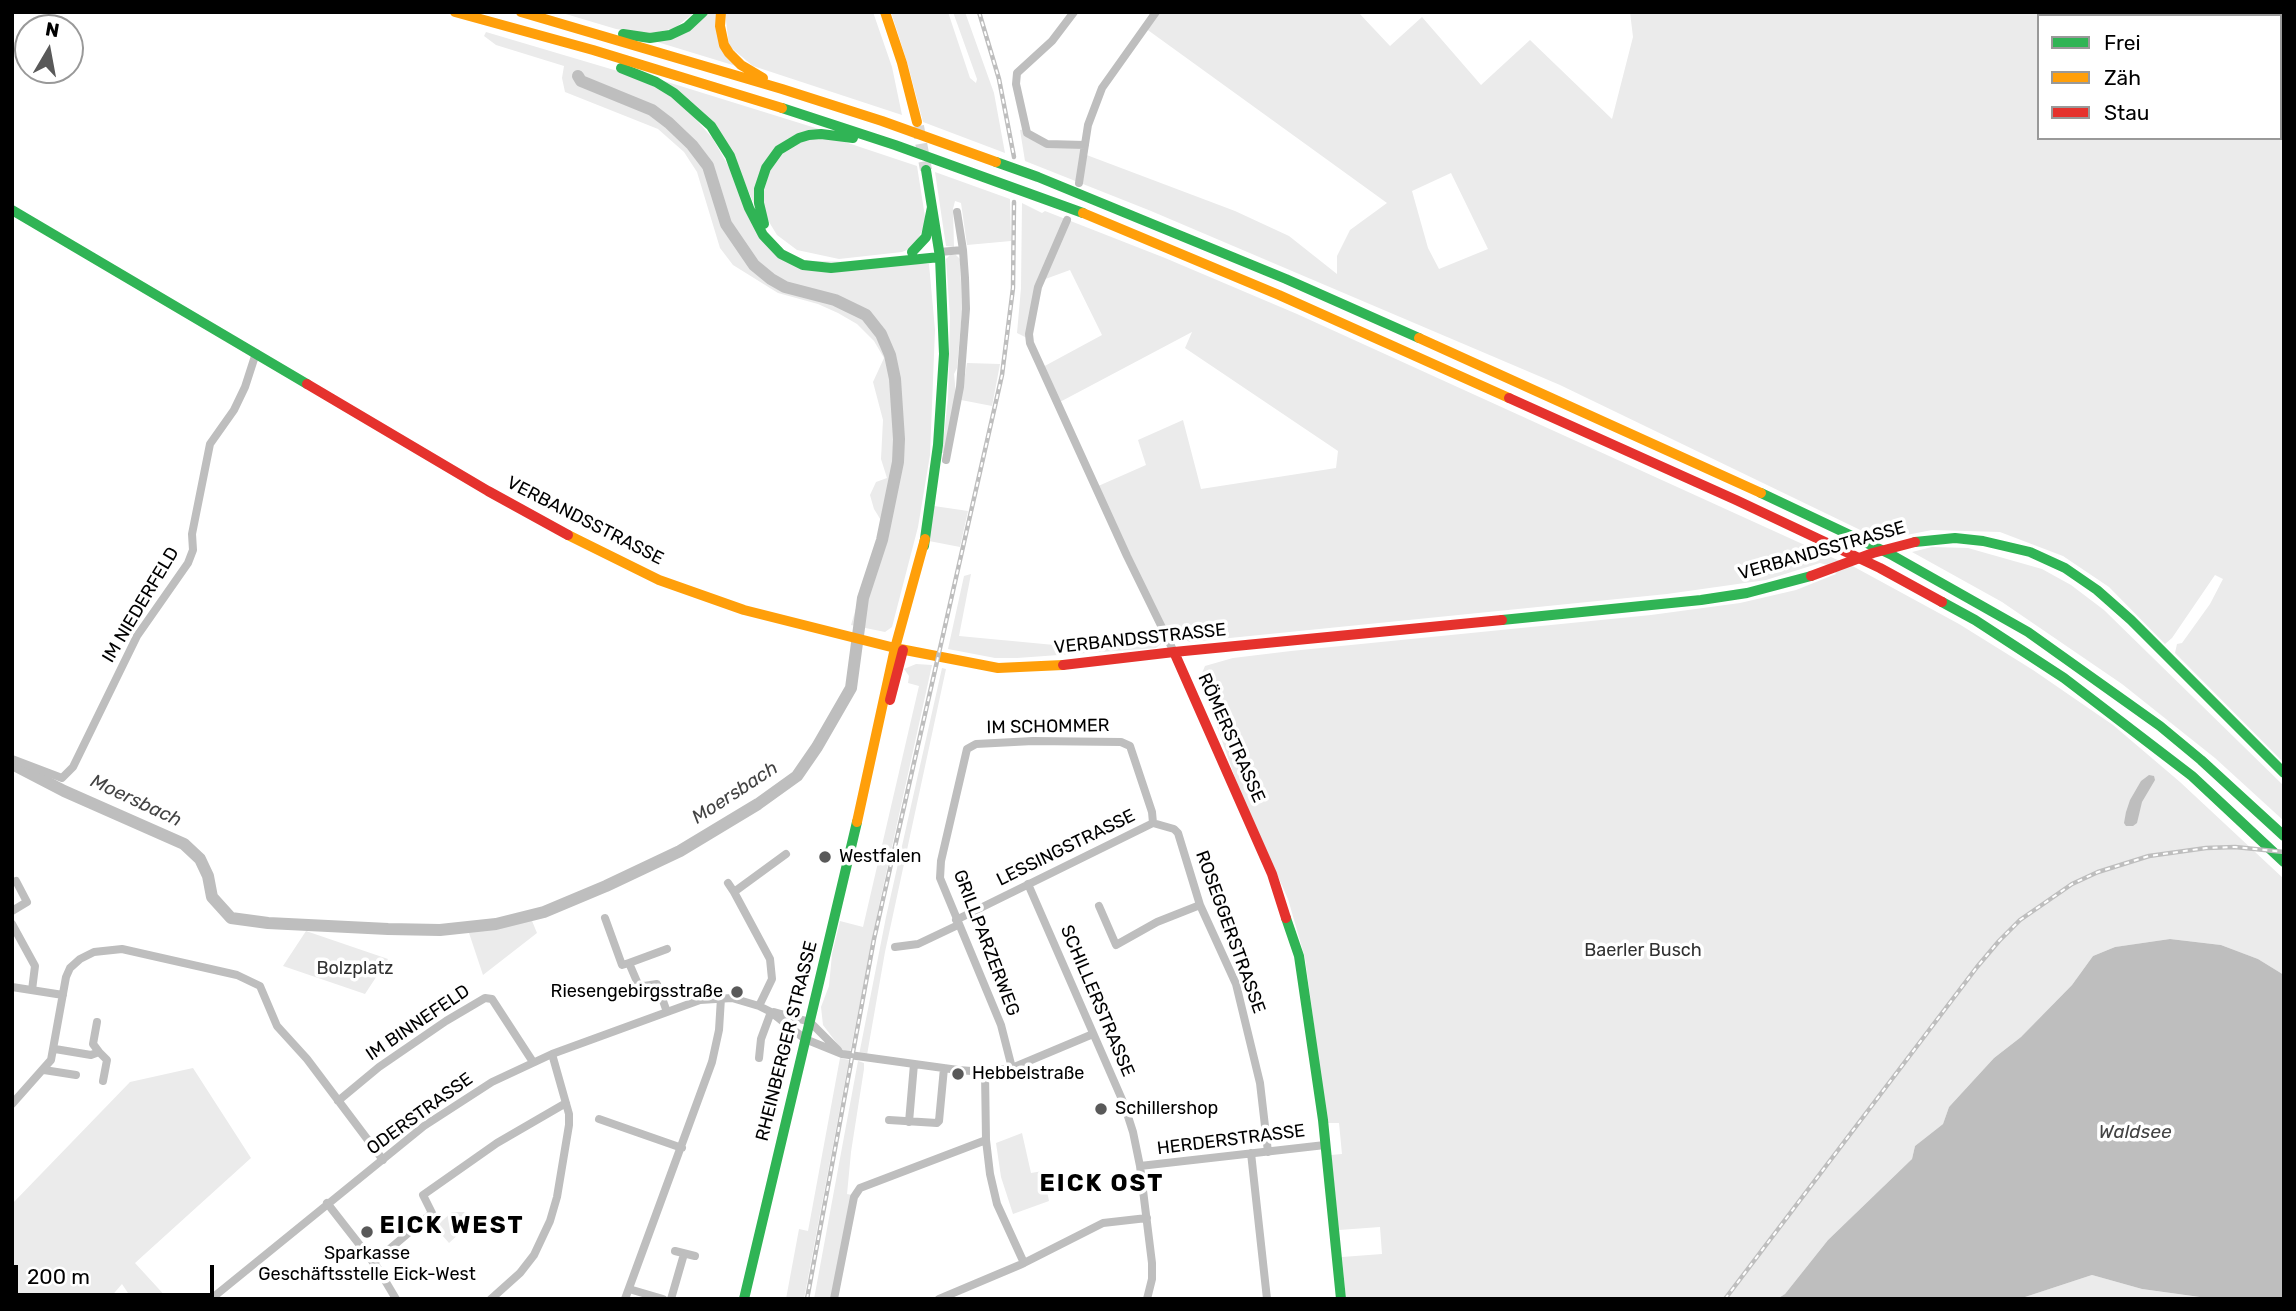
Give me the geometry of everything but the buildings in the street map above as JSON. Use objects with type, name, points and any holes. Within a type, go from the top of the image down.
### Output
[{"type":"main road","points":[[455,12],[563,42],[895,145],[1106,222],[1447,369],[1712,489],[1880,568],[1975,620],[2064,678],[2192,776],[2284,862]]},
{"type":"main road","points":[[521,12],[782,89],[967,151],[1088,197],[1431,343],[1791,507],[1902,561],[1983,605],[2074,663],[2160,726],[2284,836]]},
{"type":"main road","points":[[594,33],[661,37],[687,27],[703,12]]},
{"type":"main road","points":[[721,12],[720,26],[724,45],[729,53],[741,65],[782,89]]},
{"type":"main road","points":[[885,12],[917,122]]},
{"type":"main road","points":[[563,42],[589,57],[656,82],[700,114],[725,147],[763,235],[781,254],[791,260],[818,268],[831,268],[939,253]]},
{"type":"main road","points":[[895,145],[821,134],[799,138],[788,144],[771,158],[761,179],[759,202],[765,227],[772,237],[793,254],[807,259],[837,261],[912,252],[939,253]]},
{"type":"main road","name":"RHEINBERGER STRASSE","points":[[744,1299],[899,649],[919,585],[938,445],[944,329],[939,253],[926,170]]},
{"type":"main road","points":[[912,252],[922,245],[926,237],[932,207]]},
{"type":"main road","name":"VERBANDSSTRASSE","points":[[12,210],[520,509],[603,554],[724,604],[850,638],[998,668],[1058,666],[1700,600],[1747,593],[1811,576],[1866,555],[1915,542],[1968,539],[2000,543],[2045,558],[2097,590],[2140,629],[2284,773]]},
{"type":"main road","name":"RÖMERSTRASSE","points":[[1174,652],[1272,874],[1299,956],[1325,1145],[1341,1299]]},
{"type":"street","points":[[1074,12],[1052,41],[1017,73],[1016,84],[1027,133],[1047,144],[1085,145]]},
{"type":"street","points":[[1079,183],[1093,108],[1102,88],[1156,12]]},
{"type":"street","points":[[946,460],[960,387],[966,309],[957,212]]},
{"type":"street","name":"RÖMERSTRASSE","points":[[1067,220],[1038,287],[1030,343],[1174,652]]},
{"type":"street","points":[[939,253],[962,250]]},
{"type":"street","name":"IM NIEDERFELD","points":[[12,759],[62,778],[73,767],[137,636],[188,563],[193,550],[192,534],[210,444],[234,410],[256,353]]},
{"type":"street","name":"IM SCHOMMER","points":[[969,747],[976,744],[1033,741],[1121,741],[1130,746],[1152,812],[1153,823]]},
{"type":"street","name":"GRILLPARZERWEG","points":[[969,747],[941,861],[940,878],[1001,1025],[1012,1068]]},
{"type":"street","name":"LESSINGSTRASSE","points":[[895,947],[918,944],[1028,884],[1153,823]]},
{"type":"street","name":"ROSEGGERSTRASSE","points":[[1153,823],[1174,829],[1178,833],[1200,905],[1225,957],[1245,1014],[1261,1083],[1268,1152]]},
{"type":"street","points":[[734,892],[786,854]]},
{"type":"street","points":[[12,911],[27,902],[16,881]]},
{"type":"street","points":[[728,883],[770,959],[772,979],[759,1006]]},
{"type":"street","name":"SCHILLERSTRASSE","points":[[1028,884],[1124,1104],[1140,1166],[1147,1218],[1152,1263],[1152,1279],[1147,1299]]},
{"type":"street","points":[[1099,906],[1116,945],[1157,922],[1200,905]]},
{"type":"street","points":[[604,918],[622,965],[667,949]]},
{"type":"street","points":[[12,924],[35,966],[32,990]]},
{"type":"street","points":[[12,1104],[51,1060],[70,968],[94,951],[122,949],[249,979],[260,986],[277,1026],[307,1059],[383,1160]]},
{"type":"street","points":[[629,963],[638,984],[657,984],[667,1012]]},
{"type":"street","points":[[12,987],[63,995]]},
{"type":"street","name":"IM BINNEFELD","points":[[338,1101],[390,1059],[485,998],[492,999],[533,1062]]},
{"type":"street","points":[[625,1299],[682,1148],[717,1044],[721,998]]},
{"type":"street","name":"ODERSTRASSE","points":[[211,1299],[424,1126],[492,1082],[533,1062],[700,1000],[721,998],[759,1006],[771,1012],[810,1022]]},
{"type":"street","points":[[759,1058],[761,1039],[771,1012]]},
{"type":"street","name":"ODERSTRASSE","points":[[771,1012],[805,1040]]},
{"type":"street","points":[[97,1022],[93,1044],[107,1060],[103,1081]]},
{"type":"street","points":[[810,1022],[842,1054]]},
{"type":"street","points":[[805,1040],[842,1054],[985,1072],[1012,1068],[1093,1034]]},
{"type":"street","points":[[55,1049],[91,1055],[99,1052]]},
{"type":"street","points":[[491,1299],[520,1273],[534,1255],[550,1221],[569,1125],[566,1103],[552,1055]]},
{"type":"street","points":[[909,1122],[914,1065]]},
{"type":"street","points":[[889,1120],[935,1124],[939,1121],[944,1068]]},
{"type":"street","points":[[44,1070],[76,1075]]},
{"type":"street","points":[[985,1072],[986,1140],[990,1174],[997,1204],[1024,1263]]},
{"type":"street","points":[[373,1263],[432,1213],[423,1195],[497,1143],[566,1103]]},
{"type":"street","points":[[599,1119],[682,1148]]},
{"type":"street","points":[[834,1299],[854,1197],[860,1188],[986,1140]]},
{"type":"street","name":"HERDERSTRASSE","points":[[1140,1166],[1325,1145]]},
{"type":"street","points":[[1251,1153],[1267,1299]]},
{"type":"street","points":[[327,1203],[373,1263],[396,1299]]},
{"type":"street","points":[[939,1299],[1024,1263],[1104,1223],[1147,1218]]},
{"type":"street","points":[[671,1299],[679,1252],[695,1256]]},
{"type":"street","points":[[629,1289],[663,1299]]},
{"type":"green space","points":[[559,12],[695,12],[675,28],[650,34],[616,29]]},
{"type":"green space","points":[[705,12],[718,12],[736,66],[654,41]]},
{"type":"green space","points":[[725,12],[873,12],[892,67],[902,115],[753,66],[729,46]]},
{"type":"green space","points":[[891,12],[948,12],[970,78],[976,83],[977,79],[953,12],[965,12],[994,93],[1005,153],[923,122]]},
{"type":"green space","points":[[1156,12],[1358,12],[1390,46],[1422,17],[1481,85],[1530,40],[1612,119],[1633,37],[1630,12],[2284,12],[2284,763],[2175,653],[2177,644],[2182,643],[2210,604],[2223,579],[2215,575],[2172,638],[2165,644],[2109,587],[2063,556],[2000,532],[1932,530],[1881,540],[1560,385],[1151,211],[1025,161],[1020,130],[1025,129],[1039,141],[1085,145],[1084,154],[1235,211],[1289,236],[1337,274],[1337,256],[1350,230],[1387,203],[1145,28]],"holes":[[[1451,173],[1488,249],[1439,269],[1428,248],[1412,191]]]},
{"type":"green space","points":[[486,32],[631,75],[666,93],[705,125],[782,260],[929,264],[935,330],[930,455],[918,527],[892,627],[885,632],[851,625],[882,522],[870,495],[876,482],[887,478],[881,459],[883,420],[873,382],[884,358],[874,341],[857,324],[838,313],[818,304],[778,293],[733,265],[720,248],[697,172],[684,152],[658,129],[565,92],[562,78],[564,66],[496,45],[484,36]]},
{"type":"green space","points":[[661,80],[822,130],[776,147],[758,213],[738,167]]},
{"type":"green space","points":[[830,137],[917,166],[926,223],[914,247],[902,252],[839,259],[797,250],[777,235],[766,217],[763,196],[766,176],[788,147],[810,139]]},
{"type":"green space","points":[[935,172],[1010,199],[1011,241],[967,245],[961,203],[955,201],[954,247],[946,246]]},
{"type":"green space","points":[[1022,203],[1042,213],[1045,211],[1165,258],[1297,314],[1842,562],[1831,566],[1820,563],[1766,580],[1667,594],[1190,642],[1172,634],[1167,635],[1096,487],[1146,465],[1138,440],[1183,420],[1201,489],[1336,468],[1338,451],[1185,348],[1192,332],[1058,403],[1041,368],[1102,335],[1070,270],[1040,281],[1029,339],[1017,333],[1021,288]]},
{"type":"green space","points":[[950,255],[956,255],[960,259],[962,311],[957,368],[954,374],[956,395],[946,453],[942,453],[948,398],[950,317],[946,259]]},
{"type":"green space","points":[[967,363],[1000,364],[992,406],[961,400]]},
{"type":"green space","points":[[934,506],[968,511],[960,547],[929,541]]},
{"type":"green space","points":[[1932,547],[1968,548],[2042,569],[2071,585],[2104,610],[2284,786],[2284,821],[2215,758],[2122,684],[2002,602],[1912,552]]},
{"type":"green space","name":"Baerler Busch","points":[[1847,563],[1959,624],[2033,670],[2113,725],[2180,782],[2284,879],[2284,975],[2258,959],[2221,945],[2170,939],[2115,947],[2093,956],[2072,985],[2021,1037],[1994,1058],[1949,1107],[1943,1124],[1915,1146],[1912,1159],[1828,1240],[1785,1294],[1777,1299],[1346,1299],[1342,1257],[1382,1254],[1380,1227],[1339,1230],[1331,1155],[1342,1154],[1339,1123],[1327,1123],[1305,958],[1288,899],[1238,786],[1200,678],[1205,666],[1233,658],[1291,651],[1651,615],[1740,603],[1796,590],[1836,574],[1833,568]]},
{"type":"green space","points":[[971,574],[959,636],[1097,649],[1156,644],[1162,639],[1161,644],[1156,648],[1017,658],[995,658],[948,649],[964,576]]},
{"type":"green space","points":[[916,664],[932,665],[850,1053],[842,1050],[823,1025],[821,1007],[829,986],[832,954],[840,921],[863,927],[919,686],[908,683],[909,676],[904,669]]},
{"type":"green space","points":[[942,668],[946,669],[885,952],[867,1055],[859,1055],[886,917]]},
{"type":"green space","points":[[530,916],[537,933],[483,975],[466,924]]},
{"type":"green space","name":"Bolzplatz","points":[[306,931],[388,959],[365,994],[283,966]]},
{"type":"green space","points":[[840,1058],[849,1060],[804,1299],[786,1299],[799,1229],[808,1231]]},
{"type":"green space","points":[[858,1061],[864,1063],[864,1069],[847,1194],[852,1195],[832,1299],[814,1299]]},
{"type":"green space","points":[[193,1068],[251,1158],[135,1263],[168,1299],[132,1299],[122,1284],[109,1299],[12,1299],[12,1204],[130,1082]]},
{"type":"green space","points":[[1022,1133],[1031,1173],[1043,1171],[1049,1201],[1013,1214],[1001,1177],[996,1143]]},
{"type":"green space","points":[[452,1212],[464,1212],[473,1221],[449,1243],[435,1227]]},
{"type":"green space","points":[[2092,1275],[2142,1289],[2214,1299],[2019,1299]]},
{"type":"water","points":[[2149,775],[2154,776],[2155,780],[2142,802],[2137,823],[2126,826],[2124,823],[2130,800],[2141,781]]},
{"type":"water","name":"Waldsee","points":[[2170,939],[2221,945],[2258,959],[2284,975],[2284,1299],[2207,1298],[2142,1289],[2092,1275],[2019,1299],[1777,1299],[1785,1294],[1828,1240],[1912,1159],[1915,1146],[1943,1124],[1949,1107],[1994,1058],[2021,1037],[2072,985],[2093,956],[2115,947]]},
{"type":"waterway","name":"Moersbach","points":[[12,764],[64,791],[184,844],[200,859],[208,876],[212,897],[231,918],[268,923],[440,930],[496,924],[544,912],[606,886],[680,851],[758,804],[797,776],[851,688],[863,598],[882,540],[898,462],[895,379],[890,355],[881,334],[866,315],[835,300],[785,287],[754,265],[726,224],[708,166],[692,145],[669,123],[652,110],[581,81],[578,76]]},
{"type":"tunnel","points":[[918,126],[926,170]]},
{"type":"railway","points":[[979,12],[999,79],[1014,157]]},
{"type":"railway","points":[[807,1299],[874,939],[1002,375],[1013,288],[1014,202]]},
{"type":"railway","points":[[1725,1299],[1977,967],[2020,920],[2072,884],[2098,872],[2149,856],[2235,847],[2284,852]]},
{"type":"traffic: fast","points":[[623,34],[650,38],[670,35],[687,27],[703,12]]},
{"type":"traffic: fast","points":[[621,68],[656,82],[674,93],[711,126],[730,156],[749,208],[763,235],[781,254],[803,265],[831,268],[940,257]]},
{"type":"traffic: fast","points":[[782,108],[895,145],[1083,213]]},
{"type":"traffic: fast","points":[[764,224],[759,189],[766,168],[779,150],[809,135],[853,138]]},
{"type":"traffic: fast","points":[[996,162],[1286,279],[1419,338]]},
{"type":"traffic: fast","points":[[924,546],[938,445],[944,354],[940,257],[926,170]]},
{"type":"traffic: fast","points":[[912,252],[926,237],[932,207]]},
{"type":"traffic: fast","points":[[12,210],[307,384]]},
{"type":"traffic: fast","points":[[1761,493],[1890,554],[2028,632],[2160,726],[2284,836]]},
{"type":"traffic: fast","points":[[1915,542],[1955,538],[1983,541],[2030,552],[2065,568],[2097,590],[2131,620],[2284,773]]},
{"type":"traffic: fast","points":[[1502,620],[1701,600],[1747,593],[1811,576]]},
{"type":"traffic: fast","points":[[1942,602],[1975,620],[2064,678],[2192,776],[2284,862]]},
{"type":"traffic: fast","points":[[744,1299],[857,822]]},
{"type":"traffic: fast","points":[[1286,918],[1299,956],[1323,1120],[1341,1299]]},
{"type":"traffic: slow","points":[[455,12],[593,50],[782,108]]},
{"type":"traffic: slow","points":[[521,12],[782,89],[996,162]]},
{"type":"traffic: slow","points":[[721,12],[720,26],[724,45],[729,53],[741,65],[763,78]]},
{"type":"traffic: slow","points":[[885,12],[917,122]]},
{"type":"traffic: slow","points":[[1083,213],[1279,295],[1509,398]]},
{"type":"traffic: slow","points":[[1419,338],[1761,493]]},
{"type":"traffic: slow","points":[[568,535],[659,580],[744,610],[895,648],[857,822]]},
{"type":"traffic: slow","points":[[925,539],[895,648],[998,668],[1063,665]]},
{"type":"traffic: jam","points":[[307,384],[568,535]]},
{"type":"traffic: jam","points":[[1509,398],[1736,500],[1880,568],[1942,602]]},
{"type":"traffic: jam","points":[[1811,576],[1873,553],[1915,542]]},
{"type":"traffic: jam","points":[[1174,652],[1502,620]]},
{"type":"traffic: jam","points":[[890,700],[903,650]]},
{"type":"traffic: jam","points":[[1063,665],[1174,652],[1272,874],[1286,918]]},
{"type":"place","name":"Westfalen","points":[[825,857]]},
{"type":"place","name":"Riesengebirgsstraße","points":[[737,992]]},
{"type":"place","name":"Hebbelstraße","points":[[958,1074]]},
{"type":"place","name":"Schillershop","points":[[1101,1109]]},
{"type":"place","name":"Sparkasse Geschäftsstelle Eick-West","points":[[367,1232]]},
{"type":"district","name":"EICK OST","points":[[1102,1184]]},
{"type":"district","name":"EICK WEST","points":[[452,1226]]}]
